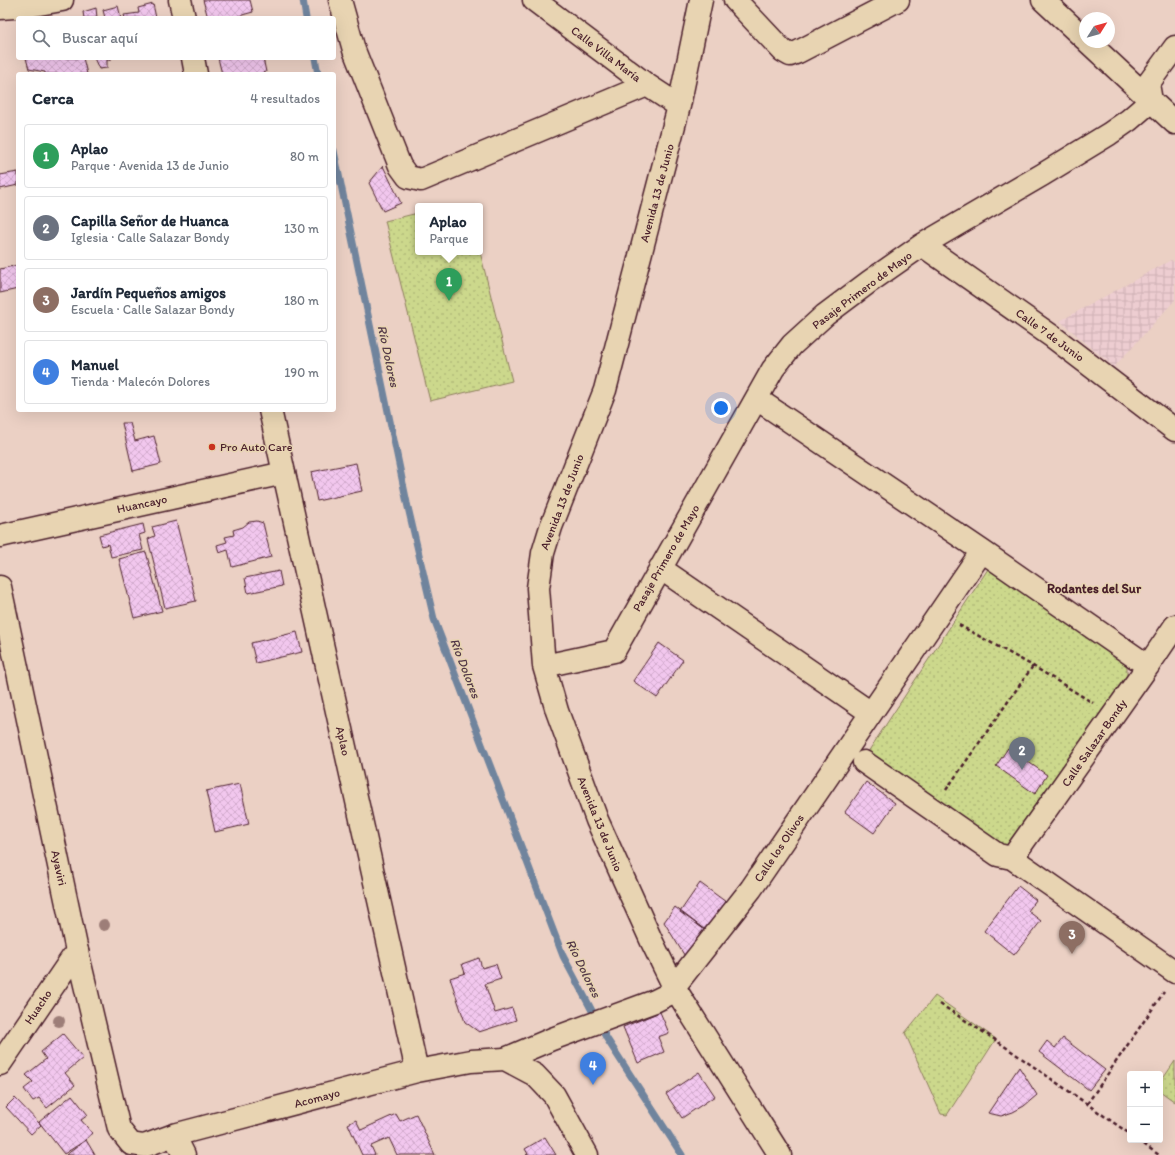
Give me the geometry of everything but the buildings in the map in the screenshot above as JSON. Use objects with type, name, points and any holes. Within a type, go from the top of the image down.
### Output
[{"type":"street","points":[[0,8],[28,6],[62,0]]},
{"type":"street","points":[[180,0],[184,16]]},
{"type":"street","points":[[340,0],[354,50],[400,166],[408,177],[421,180],[647,85]]},
{"type":"street","name":"Calle Villa María","points":[[534,0],[647,85],[679,106]]},
{"type":"street","name":"Avenida 13 de Junio","points":[[701,0],[679,106],[605,390],[551,527],[543,553],[538,588],[544,666],[556,711],[597,820],[674,988],[780,1155]]},
{"type":"street","points":[[735,0],[783,51],[790,55],[898,0]]},
{"type":"street","points":[[1043,0],[1079,33]]},
{"type":"street","points":[[1151,101],[1148,84],[1175,46]]},
{"type":"street","points":[[1094,48],[1175,123]]},
{"type":"street","points":[[193,60],[196,72]]},
{"type":"street","name":"Pasaje Primero de Mayo","points":[[544,666],[614,651],[773,369],[792,345],[825,315],[922,245],[1109,134],[1129,120],[1151,101]]},
{"type":"street","name":"Calle 7 de Junio","points":[[922,245],[1053,337],[1175,430]]},
{"type":"street","points":[[757,399],[1148,666]]},
{"type":"street","name":"Aplao","points":[[270,412],[417,1072]]},
{"type":"street","name":"Huancayo","points":[[0,536],[284,473]]},
{"type":"street","name":"Calle los Olivos","points":[[505,1059],[552,1039],[654,1001],[667,995],[674,988],[751,889],[982,552]]},
{"type":"street","points":[[660,568],[871,713]]},
{"type":"street","name":"Ayaviri","points":[[0,587],[76,950],[119,1129],[131,1144]]},
{"type":"street","name":"Calle Salazar Bondy","points":[[1012,858],[1175,626]]},
{"type":"street","points":[[864,762],[998,855],[1012,858],[1171,981]]},
{"type":"street","name":"Huacho","points":[[0,1064],[76,950]]},
{"type":"street","points":[[505,1059],[535,1075],[554,1095],[587,1155]]},
{"type":"street","name":"Acomayo","points":[[131,1144],[144,1146],[174,1135],[417,1072],[471,1061],[505,1059]]},
{"type":"street","points":[[174,1135],[184,1155]]},
{"type":"path","points":[[955,623],[1033,666],[1094,704]]},
{"type":"path","points":[[946,790],[1033,666]]},
{"type":"path","points":[[1087,1104],[1171,981]]},
{"type":"path","points":[[940,1004],[994,1039],[1127,1132]]},
{"type":"path","points":[[1142,1143],[1160,1155]]},
{"type":"shaded area","points":[[1171,260],[1175,263],[1175,300],[1114,367],[1060,321]]},
{"type":"green space","points":[[415,214],[415,255],[481,255],[512,381],[430,401],[385,221]]},
{"type":"green space","points":[[988,569],[1127,665],[1127,675],[1004,849],[866,755]]},
{"type":"green space","points":[[935,996],[996,1039],[947,1115],[941,1114],[905,1033]]},
{"type":"green space","points":[[1175,1061],[1175,1102],[1163,1093],[1163,1079]]},
{"type":"waterway","name":"Río Dolores","points":[[303,0],[306,16]]},
{"type":"waterway","name":"Río Dolores","points":[[315,60],[318,72]]},
{"type":"waterway","name":"Río Dolores","points":[[336,161],[407,503],[434,619],[563,956],[607,1039],[682,1155]]},
{"type":"place","name":"Aplao","points":[[449,301]]},
{"type":"place","name":"Pro Auto Care","points":[[212,447]]},
{"type":"place","name":"Capilla Señor de Huanca","points":[[1022,770]]},
{"type":"place","name":"Jardín Pequeños amigos","points":[[1072,954]]},
{"type":"place","name":"Manuel","points":[[593,1085]]},
{"type":"district","name":"Rodantes del Sur","points":[[1094,588]]}]
